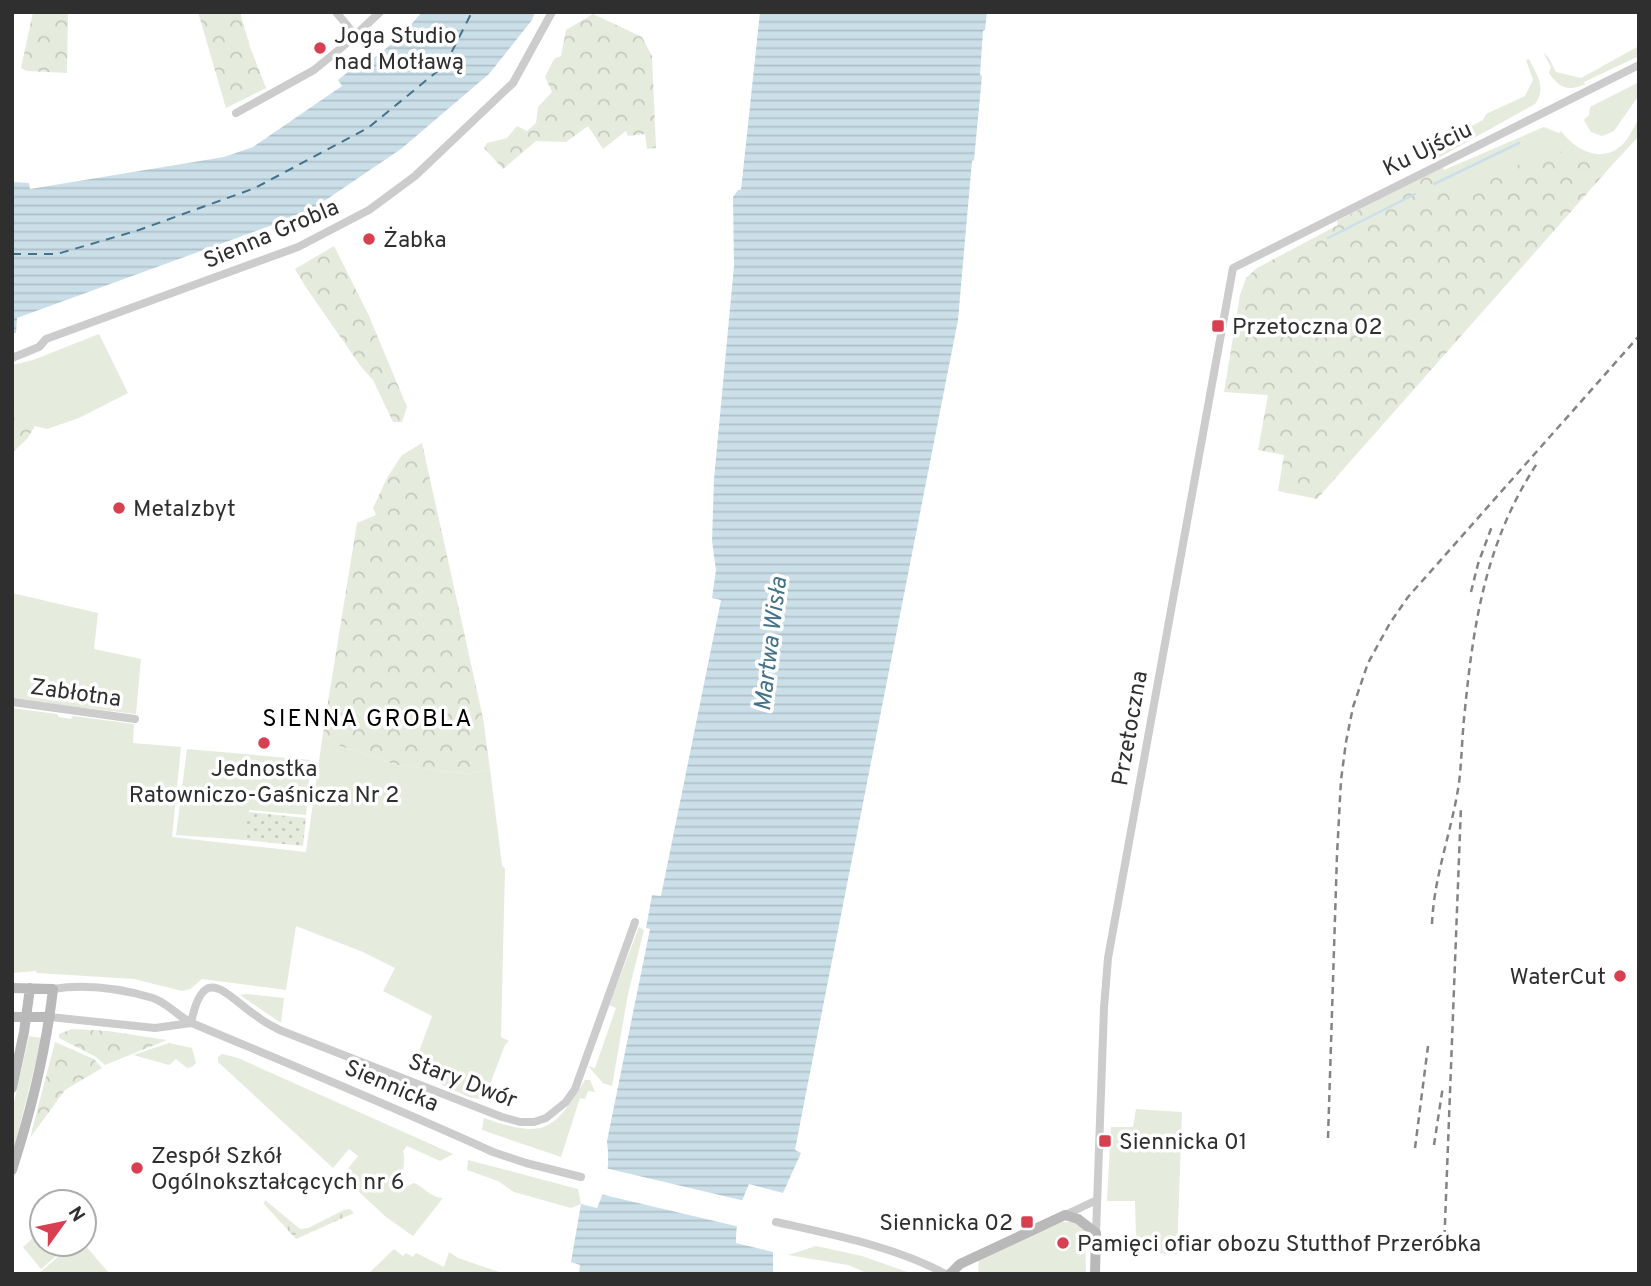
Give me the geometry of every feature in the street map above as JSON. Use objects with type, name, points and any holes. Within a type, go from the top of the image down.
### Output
[{"type":"street","points":[[336,12],[355,35]]},
{"type":"street","points":[[236,113],[298,80],[328,59],[380,12]]},
{"type":"street","name":"Sienna Grobla","points":[[12,358],[39,348],[46,339],[64,331],[298,247],[369,210],[415,176],[513,83],[552,12]]},
{"type":"street","name":"Ku Ujściu","points":[[1233,268],[1639,65]]},
{"type":"street","name":"Przetoczna","points":[[1095,1274],[1108,958],[1233,268]]},
{"type":"street","name":"Zabłotna","points":[[12,702],[135,719]]},
{"type":"street","name":"Stary Dwór","points":[[191,1023],[195,1003],[201,993],[218,988],[227,991],[257,1017],[282,1031],[502,1117],[520,1122],[534,1122],[556,1112],[575,1089],[635,922]]},
{"type":"street","name":"Siennicka","points":[[12,988],[99,989],[157,999],[191,1023],[239,1041],[476,1144],[526,1163],[580,1177]]},
{"type":"street","points":[[12,1088],[30,988]]},
{"type":"street","points":[[12,1170],[32,1102],[50,1017],[53,989]]},
{"type":"street","name":"Siennicka","points":[[12,1017],[50,1017],[155,1028],[191,1023]]},
{"type":"street","points":[[776,1222],[866,1243],[948,1274],[960,1264],[1097,1200]]},
{"type":"street","points":[[1065,1215],[1078,1219],[1096,1233]]},
{"type":"green space","points":[[33,12],[68,12],[67,73],[27,71],[21,68]]},
{"type":"green space","points":[[198,12],[240,12],[266,88],[226,108]]},
{"type":"green space","points":[[593,14],[642,37],[652,56],[656,148],[647,149],[645,134],[628,136],[626,131],[603,149],[588,126],[566,142],[536,141],[503,169],[484,148],[487,143],[507,138],[517,126],[527,131],[536,123],[538,107],[552,92],[545,77],[554,59],[561,56],[566,30]]},
{"type":"green space","points":[[1639,46],[1639,56],[1574,88],[1564,87],[1553,78],[1543,52],[1556,72],[1581,78]]},
{"type":"green space","points":[[1529,59],[1538,76],[1540,87],[1539,98],[1535,104],[1431,162],[1425,150],[1483,120],[1486,114],[1525,96],[1533,80],[1526,60]]},
{"type":"green space","points":[[1639,82],[1639,95],[1614,131],[1602,136],[1591,132],[1584,120],[1589,115],[1590,107]]},
{"type":"green space","points":[[1639,118],[1639,136],[1613,164],[1594,164],[1548,149],[1451,202],[1435,171],[1443,167],[1444,170],[1544,127],[1559,133],[1561,131],[1574,144],[1590,153],[1607,153],[1624,143]]},
{"type":"green space","points":[[1548,149],[1613,164],[1317,499],[1278,491],[1284,455],[1258,450],[1268,395],[1224,392],[1240,295],[1246,278],[1257,268],[1338,225],[1337,221],[1435,171],[1451,201]]},
{"type":"green space","points":[[334,246],[369,316],[407,407],[402,422],[393,422],[373,380],[362,368],[295,269]]},
{"type":"green space","points":[[99,334],[128,393],[79,418],[47,429],[35,426],[32,410],[12,402],[12,365],[33,360]]},
{"type":"green space","points":[[12,402],[33,410],[35,426],[27,439],[12,453]]},
{"type":"green space","points":[[422,443],[483,718],[490,769],[468,774],[397,765],[340,746],[323,733],[357,523],[376,515],[373,508],[387,478],[402,455]]},
{"type":"green space","points":[[12,593],[98,613],[94,649],[141,659],[136,714],[12,699]]},
{"type":"green space","points":[[12,708],[57,714],[59,717],[71,719],[73,716],[134,724],[133,743],[181,747],[172,837],[306,852],[323,733],[340,746],[397,765],[468,774],[490,769],[502,865],[505,869],[501,1037],[509,1041],[505,1045],[484,1100],[469,1097],[412,1071],[432,1016],[383,991],[395,968],[363,952],[296,926],[286,990],[202,979],[190,989],[182,991],[134,979],[36,971],[12,973]]},
{"type":"green space","points":[[187,749],[311,760],[306,815],[249,810],[245,840],[176,835]]},
{"type":"green space","points":[[248,812],[306,818],[303,846],[245,840]]},
{"type":"green space","points":[[639,927],[644,930],[628,994],[612,1086],[603,1083],[588,1066],[595,1068],[616,1008],[609,1005]]},
{"type":"green space","points":[[240,995],[284,998],[281,1023]]},
{"type":"green space","points":[[72,1029],[108,1031],[167,1040],[105,1065],[96,1057],[59,1038],[59,1034]]},
{"type":"green space","points":[[29,1036],[42,1038],[12,1156],[12,1111]]},
{"type":"green space","points":[[55,1042],[94,1059],[102,1068],[65,1090],[30,1138]]},
{"type":"green space","points":[[169,1043],[192,1048],[196,1063],[187,1068],[176,1059],[169,1065],[133,1055]]},
{"type":"green space","points":[[222,1054],[238,1058],[453,1154],[440,1161],[407,1146],[403,1151],[405,1187],[414,1183],[443,1198],[413,1236],[386,1217],[342,1176],[358,1156],[349,1149],[333,1168],[218,1062],[218,1057]]},
{"type":"green space","points":[[585,1080],[590,1080],[595,1092],[588,1091],[585,1099],[580,1098],[561,1157],[482,1130],[484,1118],[521,1128],[545,1126],[564,1111]]},
{"type":"green space","points":[[1136,1109],[1182,1112],[1177,1254],[1106,1251],[1107,1236],[1136,1236],[1135,1201],[1107,1201],[1111,1127],[1133,1127]]},
{"type":"green space","points":[[468,1160],[578,1189],[581,1204],[571,1208],[514,1192],[498,1181],[467,1170]]},
{"type":"green space","points":[[265,1200],[300,1229],[308,1228],[344,1210],[350,1209],[354,1213],[296,1239],[264,1204]]},
{"type":"green space","points":[[1062,1222],[1073,1222],[1085,1229],[1086,1274],[982,1274],[978,1271],[979,1259]]},
{"type":"green space","points":[[816,1246],[862,1256],[913,1274],[869,1274],[848,1265],[788,1255]]},
{"type":"green space","points":[[394,1249],[403,1256],[406,1253],[413,1257],[416,1253],[444,1267],[449,1252],[458,1258],[505,1274],[368,1274]]},
{"type":"green space","points":[[32,1258],[54,1258],[41,1269]]},
{"type":"green space","points":[[57,1258],[96,1258],[109,1273],[38,1274]]},
{"type":"water","points":[[422,12],[535,12],[532,20],[489,74],[401,149],[308,212],[17,318],[16,333],[12,334],[12,182],[29,183],[30,189],[224,157],[253,147],[342,86],[338,80],[369,55],[373,59],[400,37]]},
{"type":"water","name":"Martwa Wisła","points":[[760,12],[987,12],[983,31],[982,76],[958,320],[795,1150],[801,1153],[783,1193],[749,1184],[739,1213],[736,1243],[773,1252],[773,1274],[579,1274],[580,1265],[571,1262],[581,1204],[597,1208],[605,1184],[608,1167],[607,1141],[650,929],[646,928],[652,895],[661,896],[721,600],[712,598],[716,570],[712,541],[714,479],[734,266],[733,197],[741,190]]},
{"type":"pier","points":[[605,1168],[745,1201],[740,1227],[600,1194]]},
{"type":"waterway","points":[[1434,184],[1519,143]]},
{"type":"waterway","points":[[1328,238],[1415,194]]},
{"type":"ferry route","points":[[12,254],[57,254],[139,230],[255,188],[368,128],[445,65],[472,12]]},
{"type":"railway","points":[[1328,1138],[1341,780],[1353,707],[1368,663],[1408,597],[1639,336]]},
{"type":"railway","points":[[1432,924],[1436,888],[1459,783],[1473,643],[1486,580],[1506,520],[1538,462]]},
{"type":"railway","points":[[1471,592],[1492,526]]},
{"type":"railway","points":[[1444,1249],[1461,806]]},
{"type":"railway","points":[[1415,1148],[1428,1046]]},
{"type":"railway","points":[[1434,1145],[1443,1086]]},
{"type":"place","name":"Joga Studio nad Motławą","points":[[320,48]]},
{"type":"place","name":"Żabka","points":[[369,239]]},
{"type":"place","name":"Przetoczna 02","points":[[1218,326]]},
{"type":"place","name":"Metalzbyt","points":[[119,508]]},
{"type":"place","name":"Jednostka Ratowniczo-Gaśnicza Nr 2","points":[[264,743]]},
{"type":"place","name":"WaterCut","points":[[1620,976]]},
{"type":"place","name":"Siennicka 01","points":[[1105,1141]]},
{"type":"place","name":"Zespół Szkół Ogólnokształcących nr 6","points":[[137,1168]]},
{"type":"place","name":"Siennicka 02","points":[[1027,1222]]},
{"type":"place","name":"Pamięci ofiar obozu Stutthof Przeróbka","points":[[1063,1243]]},
{"type":"district","name":"SIENNA GROBLA","points":[[368,718]]}]
